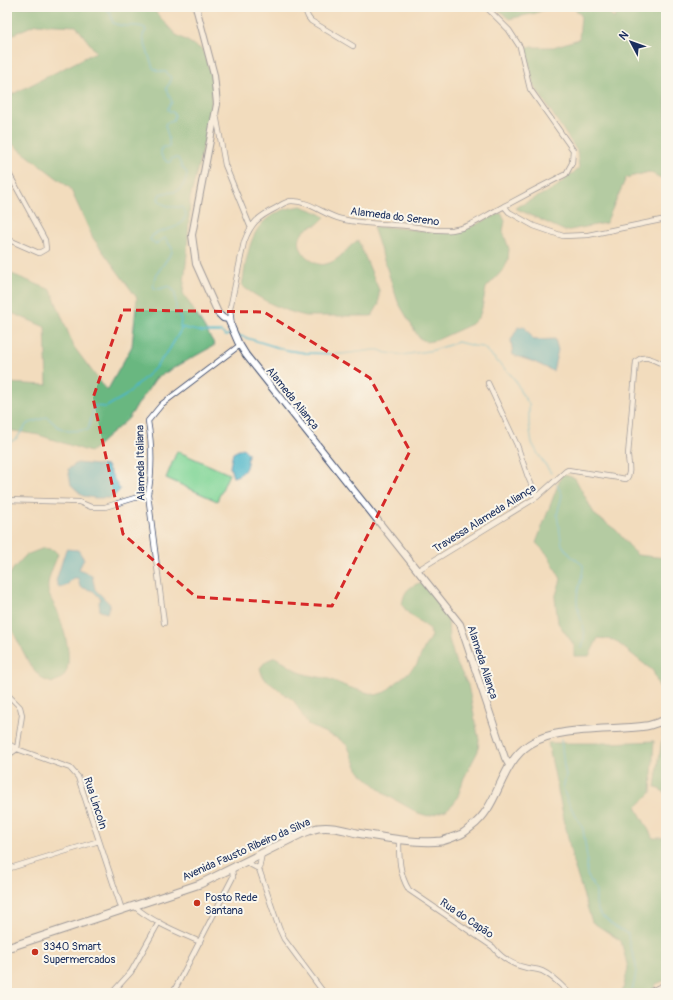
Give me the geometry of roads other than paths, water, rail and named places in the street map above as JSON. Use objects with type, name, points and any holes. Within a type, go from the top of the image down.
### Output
[{"type":"main road","name":"Avenida Fausto Ribeiro da Silva","points":[[7,948],[200,884],[301,834],[318,828],[336,828],[421,842],[442,841],[461,835],[478,822],[494,800],[510,765],[522,750],[535,741],[557,734],[646,726],[666,720]]},
{"type":"street","name":"Alameda Aliança","points":[[196,7],[214,75],[217,98],[216,112],[192,235],[196,264],[218,312],[224,318],[228,319],[239,344],[259,372],[460,624],[505,758],[510,765]]},
{"type":"street","points":[[304,7],[311,21],[353,46]]},
{"type":"street","name":"Alameda do Sereno","points":[[233,331],[230,309],[244,242],[250,226],[266,212],[293,201],[302,202],[340,219],[355,222],[407,226],[441,231],[453,230],[474,224],[504,206],[566,174],[572,163],[573,150],[530,89],[520,46],[509,30],[486,7]]},
{"type":"street","points":[[216,112],[225,165],[250,226]]},
{"type":"street","points":[[7,170],[45,240],[46,248],[39,253],[7,239]]},
{"type":"street","points":[[504,206],[509,212],[534,226],[563,236],[588,235],[666,219]]},
{"type":"street","name":"Alameda Italiana","points":[[164,623],[148,494],[152,476],[152,443],[148,421],[162,404],[239,344]]},
{"type":"street","name":"Travessa Alameda Aliança","points":[[418,570],[537,497],[568,470],[626,479],[628,477],[629,470],[628,455],[636,362],[645,357],[666,365]]},
{"type":"street","points":[[488,383],[517,445],[528,477],[537,497]]},
{"type":"street","points":[[7,500],[79,502],[91,507],[105,508],[148,494]]},
{"type":"street","points":[[7,694],[20,707],[22,715],[17,749],[7,756]]},
{"type":"street","name":"Rua Lincoln","points":[[7,743],[17,749],[70,768],[75,772],[78,777],[122,910]]},
{"type":"street","name":"Rua do Capão","points":[[399,839],[399,857],[403,880],[409,890],[493,947],[510,963],[517,966],[542,971],[550,975],[569,993]]},
{"type":"street","points":[[7,869],[99,842]]},
{"type":"street","points":[[262,854],[259,869],[279,928],[284,939],[324,993]]},
{"type":"street","points":[[246,862],[259,869]]},
{"type":"street","points":[[173,993],[233,877],[232,869]]},
{"type":"street","points":[[134,906],[139,911],[159,922],[200,942]]},
{"type":"street","points":[[112,993],[131,972],[159,922]]},
{"type":"street","points":[[647,993],[666,984]]},
{"type":"street","points":[[7,990],[13,993]]},
{"type":"water","points":[[524,326],[534,340],[555,339],[558,350],[553,371],[534,362],[513,355],[511,340],[518,327]]},
{"type":"water","points":[[243,448],[248,453],[247,465],[244,471],[233,477],[230,467],[233,453]]},
{"type":"water","points":[[77,463],[107,466],[120,490],[112,498],[83,496],[71,485],[68,469]]},
{"type":"water","points":[[66,549],[78,550],[84,559],[79,569],[92,575],[95,589],[110,604],[107,613],[100,611],[99,602],[101,599],[93,591],[80,587],[78,578],[73,578],[66,586],[59,588],[56,581]]},
{"type":"waterway","points":[[102,7],[110,12],[113,23],[122,26],[137,26],[145,28],[146,30],[143,38],[153,68],[158,71],[166,72],[171,78],[170,83],[166,88],[172,102],[168,110],[174,113],[175,116],[173,120],[165,125],[169,139],[169,147],[163,147],[161,149],[161,155],[167,162],[170,162],[172,158],[178,158],[182,167],[187,173],[187,176],[184,185],[179,190],[160,194],[158,199],[163,204],[172,207],[182,207],[186,214],[179,225],[156,233],[150,240],[156,244],[165,238],[172,248],[172,252],[158,272],[153,284],[154,288],[159,289],[169,286],[175,292],[176,309],[181,320],[180,327],[202,332],[221,332],[226,336],[232,333]]},
{"type":"waterway","points":[[7,441],[9,443],[17,438],[27,424],[47,417],[58,427],[68,431],[88,430],[94,406],[106,407],[125,396],[154,369],[169,350],[182,328]]},
{"type":"waterway","points":[[237,335],[286,350],[306,353],[342,354],[379,350],[386,353],[403,355],[434,350],[458,342],[483,347],[512,376],[529,404],[529,424],[532,443],[551,473]]},
{"type":"waterway","points":[[557,484],[562,495],[557,515],[562,545],[571,556],[583,565],[577,595],[578,611],[585,632],[582,648]]},
{"type":"waterway","points":[[561,739],[566,775],[563,789],[568,802],[583,829],[587,857],[587,875],[596,890],[596,904],[599,913],[612,925],[628,934],[636,965],[635,979],[631,993]]},
{"type":"place","name":"Posto Rede Santana","points":[[197,903]]},
{"type":"place","name":"3340 Smart Supermercados","points":[[35,952]]}]
